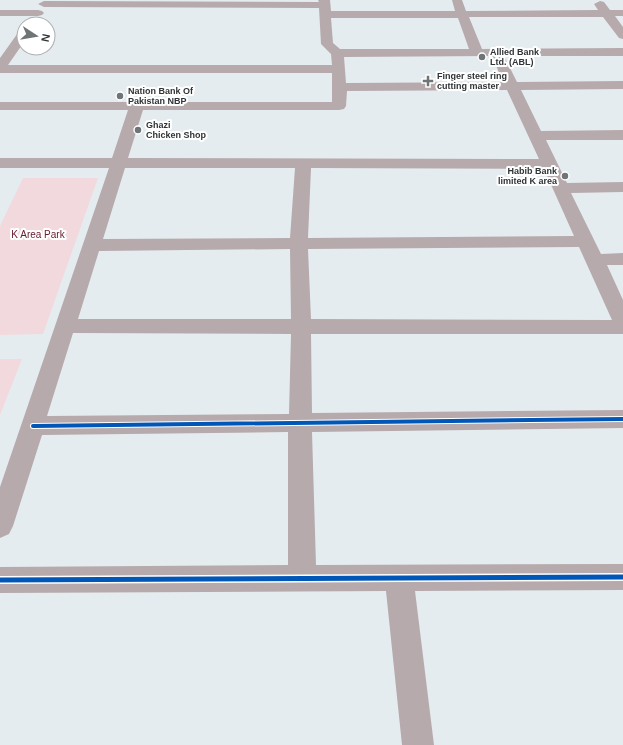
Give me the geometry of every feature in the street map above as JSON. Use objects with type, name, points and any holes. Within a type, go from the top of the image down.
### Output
[{"type":"street","points":[[457,0],[477,52]]},
{"type":"street","points":[[596,0],[623,35]]},
{"type":"street","points":[[0,13],[43,6],[185,2],[324,6],[462,14],[623,13]]},
{"type":"street","points":[[36,16],[43,6]]},
{"type":"street","points":[[0,106],[339,106],[340,87],[337,53],[327,44],[324,6]]},
{"type":"street","points":[[0,68],[16,45]]},
{"type":"street","points":[[496,52],[586,240],[623,322]]},
{"type":"street","points":[[337,53],[623,52]]},
{"type":"street","points":[[0,68],[339,69]]},
{"type":"street","points":[[340,87],[623,85]]},
{"type":"street","points":[[0,526],[137,106]]},
{"type":"street","points":[[536,136],[623,136]]},
{"type":"street","points":[[0,164],[549,164]]},
{"type":"street","points":[[302,578],[300,424],[302,328],[299,243],[303,164]]},
{"type":"street","points":[[561,188],[623,187]]},
{"type":"street","points":[[92,245],[586,240]]},
{"type":"street","points":[[595,260],[623,259]]},
{"type":"street","points":[[65,326],[302,328],[623,327]]},
{"type":"street","points":[[33,426],[623,419]]},
{"type":"street","points":[[0,580],[623,577]]},
{"type":"street","points":[[399,578],[418,745]]},
{"type":"green space","name":"K Area Park","points":[[23,178],[98,178],[43,334],[0,335],[0,226]]},
{"type":"green space","points":[[0,359],[22,359],[0,415]]},
{"type":"cycle path","points":[[33,426],[623,419]]},
{"type":"cycle path","points":[[0,580],[623,577]]},
{"type":"place","name":"Allied Bank Ltd. (ABL)","points":[[482,57]]},
{"type":"place","name":"Finger steel ring cutting master","points":[[428,81]]},
{"type":"place","name":"Nation Bank Of Pakistan NBP","points":[[120,96]]},
{"type":"place","name":"Ghazi Chicken Shop","points":[[138,130]]},
{"type":"place","name":"Habib Bank limited K area","points":[[565,176]]}]
